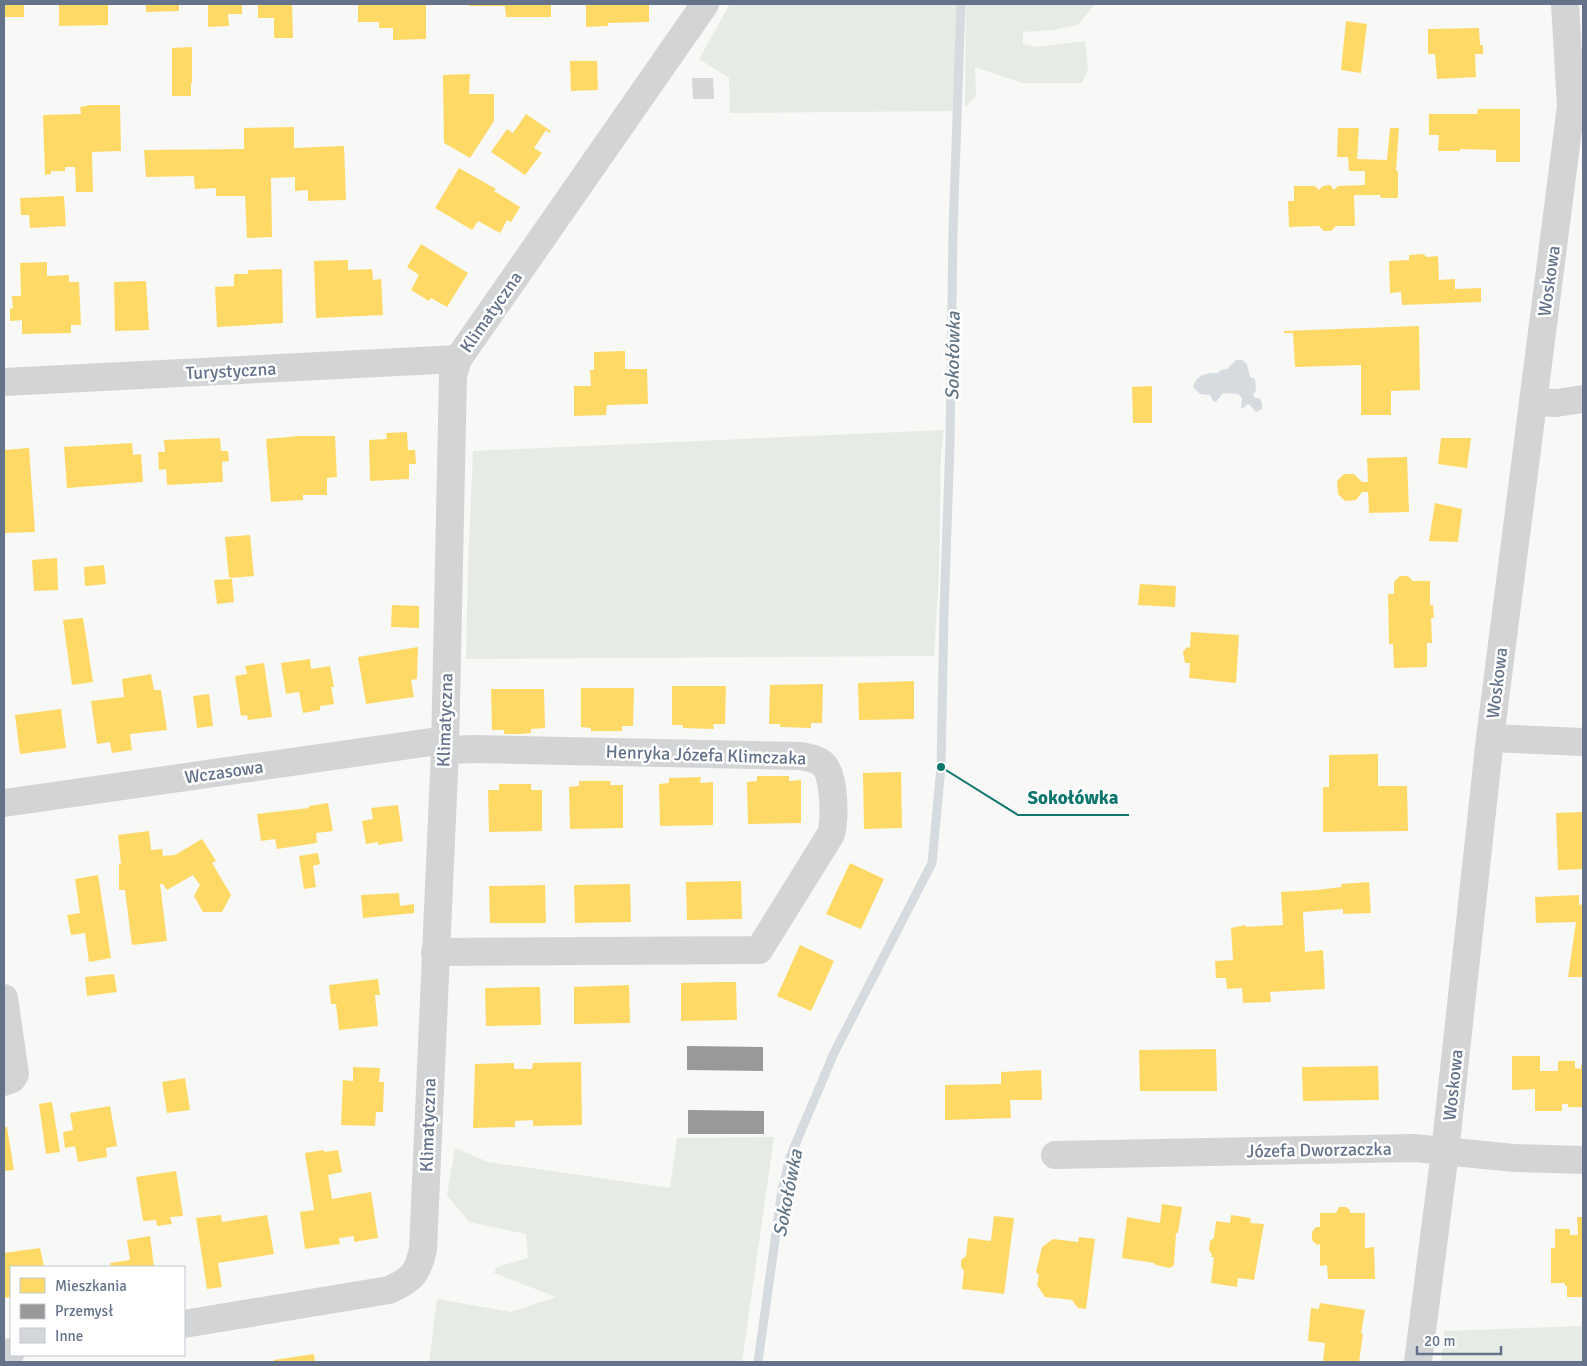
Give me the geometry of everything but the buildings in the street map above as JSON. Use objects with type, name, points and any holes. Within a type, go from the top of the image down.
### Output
[{"type":"street","name":"Klimatyczna","points":[[185,1324],[389,1290],[403,1284],[413,1276],[420,1264],[424,1249],[445,745],[453,375],[458,359],[705,4]]},
{"type":"street","name":"Woskowa","points":[[1418,1362],[1445,1152],[1490,738],[1571,106],[1565,4]]},
{"type":"street","name":"Turystyczna","points":[[4,382],[458,359]]},
{"type":"street","points":[[1533,402],[1583,399]]},
{"type":"street","points":[[1490,738],[1583,742]]},
{"type":"street","name":"Wczasowa","points":[[4,804],[445,745]]},
{"type":"street","name":"Henryka Józefa Klimczaka","points":[[435,952],[760,950],[831,834],[834,821],[832,785],[825,766],[814,758],[802,756],[485,749],[445,745]]},
{"type":"street","points":[[4,998],[15,1074],[12,1079],[4,1082]]},
{"type":"street","name":"Józefa Dworzaczka","points":[[1055,1155],[1414,1148],[1514,1158],[1583,1160]]},
{"type":"shaded area","points":[[730,4],[958,4],[955,111],[730,113],[729,78],[699,59]]},
{"type":"shaded area","points":[[966,4],[1095,4],[1078,25],[1053,30],[1023,32],[1023,44],[1038,47],[1085,41],[1088,69],[1082,83],[1022,83],[975,67],[976,96],[965,108]]},
{"type":"shaded area","points":[[1236,360],[1242,360],[1247,364],[1250,377],[1255,379],[1256,391],[1253,394],[1262,403],[1262,409],[1256,412],[1248,404],[1241,408],[1242,398],[1238,394],[1223,393],[1216,402],[1213,401],[1210,395],[1200,394],[1193,387],[1200,377],[1227,369]]},
{"type":"shaded area","points":[[944,430],[941,452],[939,573],[934,656],[466,659],[473,451]]},
{"type":"shaded area","points":[[774,1137],[742,1362],[429,1362],[437,1299],[511,1312],[556,1297],[494,1273],[497,1267],[528,1258],[526,1234],[469,1222],[447,1195],[455,1148],[488,1162],[670,1188],[677,1138]]},
{"type":"shaded area","points":[[1583,1326],[1583,1362],[1441,1362],[1444,1331]]},
{"type":"waterway","name":"Sokołówka","points":[[758,1362],[782,1190],[790,1157],[834,1053],[932,863],[941,767],[950,442],[953,231],[961,4]]},
{"type":"place","name":"Sokołówka","points":[[941,767]]}]
